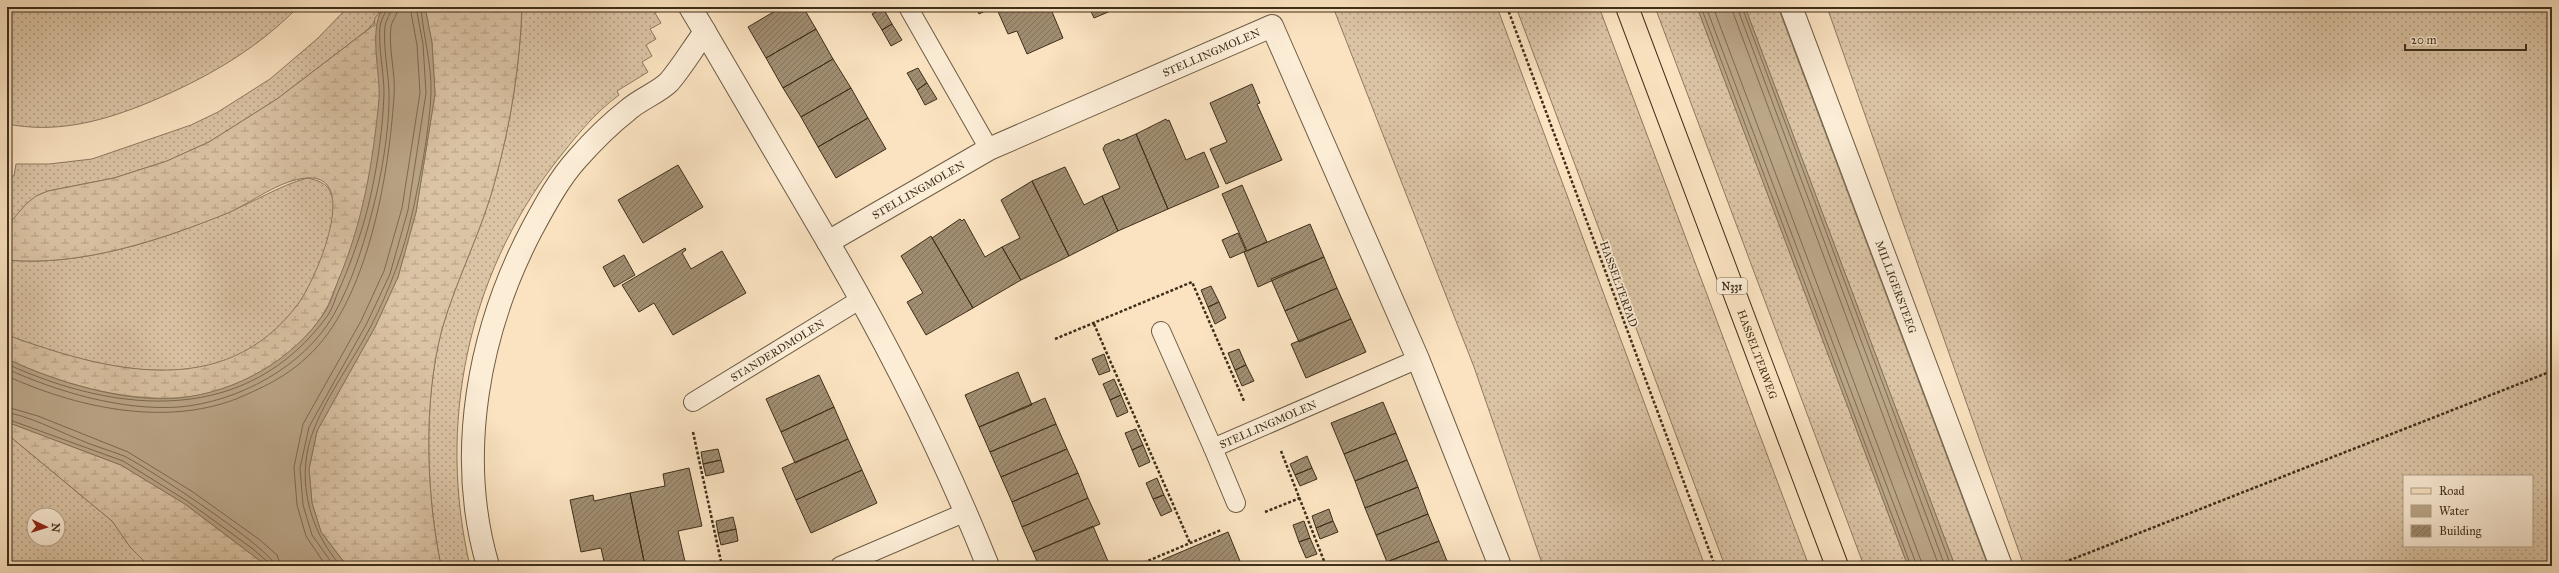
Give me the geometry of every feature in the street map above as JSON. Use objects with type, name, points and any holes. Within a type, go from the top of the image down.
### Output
[{"type":"main road","name":"HASSELTERWEG","points":[[1627,7],[1837,566]]},
{"type":"street","points":[[690,7],[861,299],[921,415],[966,512],[988,566]]},
{"type":"street","name":"MILLIGERSTEEG","points":[[1791,7],[2001,566]]},
{"type":"street","name":"STELLINGMOLEN","points":[[828,242],[989,150],[1272,26],[1418,359],[1500,566]]},
{"type":"street","points":[[488,566],[482,545],[475,494],[474,414],[489,336],[514,265],[544,206],[577,160],[628,110],[668,82],[705,32]]},
{"type":"lane","points":[[908,7],[989,150]]},
{"type":"lane","name":"STANDERDMOLEN","points":[[694,402],[861,299]]},
{"type":"lane","name":"STELLINGMOLEN","points":[[1161,331],[1213,448],[1418,359]]},
{"type":"lane","points":[[1213,448],[1236,503]]},
{"type":"lane","points":[[840,566],[966,512]]},
{"type":"path","name":"HASSELTERPAD","points":[[1507,7],[1715,566]]},
{"type":"path","points":[[7,170],[10,144]]},
{"type":"path","points":[[1094,324],[1190,543]]},
{"type":"path","points":[[2055,566],[2552,371]]},
{"type":"path","points":[[694,402],[692,430],[722,566]]},
{"type":"path","points":[[1270,423],[1326,566]]},
{"type":"path","points":[[1258,515],[1300,498]]},
{"type":"path","points":[[1140,566],[1224,529]]},
{"type":"green space","points":[[7,7],[298,7],[263,38],[244,52],[204,76],[162,97],[124,112],[91,122],[58,127],[24,127],[7,124]]},
{"type":"green space","points":[[348,7],[385,7],[366,31],[277,99],[209,142],[167,161],[114,178],[48,191],[36,196],[7,226],[7,189],[10,176],[14,176],[16,164],[49,164],[92,159],[191,125],[218,112],[270,79],[317,39]]},
{"type":"green space","points":[[425,7],[522,7],[514,93],[506,135],[491,196],[448,310],[436,357],[429,416],[429,447],[432,508],[441,566],[347,566],[321,532],[312,503],[309,469],[317,431],[375,327],[398,277],[416,212],[435,94],[432,43]]},
{"type":"green space","points":[[522,7],[664,7],[655,13],[661,23],[650,29],[656,39],[646,45],[652,56],[642,62],[648,72],[617,91],[619,95],[593,118],[555,163],[525,207],[500,254],[481,304],[467,355],[459,407],[457,460],[461,513],[470,566],[441,566],[432,508],[429,447],[429,416],[436,357],[448,310],[491,196],[501,156],[514,93]]},
{"type":"green space","points":[[1333,7],[1497,7],[1705,566],[1543,566],[1474,367]]},
{"type":"green space","points":[[1516,7],[1599,7],[1809,566],[1725,566]]},
{"type":"green space","points":[[1655,7],[1697,7],[1908,566],[1864,566]]},
{"type":"green space","points":[[1745,7],[1778,7],[1988,566],[1955,566]]},
{"type":"green space","points":[[1827,7],[2552,7],[2552,566],[2024,566]]},
{"type":"green space","points":[[381,10],[377,30],[377,51],[380,82],[379,114],[365,200],[350,251],[328,305],[313,328],[298,344],[262,371],[241,382],[220,390],[178,398],[134,397],[90,389],[48,376],[7,359],[7,335],[84,359],[123,367],[162,370],[200,367],[235,356],[268,335],[298,304],[314,276],[322,255],[329,232],[333,211],[331,193],[323,181],[307,178],[286,183],[228,213],[175,233],[120,249],[63,259],[35,261],[7,260],[7,226],[26,204],[36,196],[48,191],[114,178],[167,161],[209,142],[277,99],[374,25],[375,18]]},
{"type":"green space","points":[[307,178],[324,184],[331,193],[333,218],[325,250],[311,281],[291,314],[264,340],[243,354],[220,363],[193,369],[139,369],[112,366],[85,360],[7,335],[7,260],[35,261],[63,259],[121,249],[204,222],[239,208],[287,185]]},
{"type":"green space","points":[[7,422],[121,465],[185,504],[267,566],[149,566],[130,547],[112,521],[7,434]]},
{"type":"green space","points":[[7,434],[112,521],[149,566],[19,566],[7,560]]},
{"type":"water","points":[[385,7],[425,7],[432,43],[435,94],[416,212],[398,277],[375,327],[317,431],[309,469],[312,503],[321,532],[347,566],[267,566],[185,504],[121,465],[7,422],[7,359],[68,383],[113,394],[158,399],[179,398],[201,395],[242,381],[262,371],[297,345],[312,329],[329,305],[347,259],[366,192],[374,146],[379,99],[376,50],[377,25],[380,15]]},
{"type":"water","points":[[1697,7],[1745,7],[1955,566],[1908,566]]},
{"type":"building","points":[[782,7],[803,7],[816,29],[766,58],[748,27]]},
{"type":"building","points":[[976,7],[993,7],[979,14]]},
{"type":"building","points":[[996,7],[1050,7],[1063,38],[1027,54],[1017,31],[1008,34]]},
{"type":"building","points":[[1089,7],[1120,7],[1094,18]]},
{"type":"building","points":[[883,8],[892,24],[882,30],[872,14]]},
{"type":"building","points":[[892,24],[902,40],[891,46],[882,30]]},
{"type":"building","points":[[816,29],[833,59],[783,88],[766,58]]},
{"type":"building","points":[[833,59],[851,88],[801,117],[783,88]]},
{"type":"building","points":[[918,68],[927,83],[917,90],[907,73]]},
{"type":"building","points":[[927,83],[937,99],[925,105],[917,90]]},
{"type":"building","points":[[1252,84],[1260,103],[1257,104],[1282,160],[1226,184],[1210,149],[1227,142],[1210,103]]},
{"type":"building","points":[[851,88],[868,118],[818,147],[801,117]]},
{"type":"building","points":[[868,118],[886,149],[836,178],[818,147]]},
{"type":"building","points":[[1166,119],[1167,121],[1169,120],[1186,160],[1204,152],[1219,187],[1168,209],[1136,134]]},
{"type":"building","points":[[1136,134],[1168,209],[1118,231],[1102,196],[1120,188],[1103,149],[1105,145],[1119,139],[1120,141]]},
{"type":"building","points":[[678,165],[703,207],[643,243],[618,200]]},
{"type":"building","points":[[1065,167],[1084,205],[1102,196],[1118,231],[1069,256],[1032,181]]},
{"type":"building","points":[[1032,181],[1069,256],[1021,280],[1002,247],[1020,238],[1001,200]]},
{"type":"building","points":[[1242,185],[1267,242],[1247,251],[1222,194]]},
{"type":"building","points":[[960,219],[962,221],[964,219],[985,257],[1002,247],[1021,280],[973,308],[932,238]]},
{"type":"building","points":[[1310,224],[1324,257],[1258,287],[1244,252]]},
{"type":"building","points":[[1238,233],[1246,251],[1230,258],[1222,240]]},
{"type":"building","points":[[931,236],[973,308],[926,335],[907,302],[923,293],[901,256]]},
{"type":"building","points":[[685,248],[686,250],[682,253],[691,269],[722,251],[746,293],[673,335],[654,303],[639,312],[622,285]]},
{"type":"building","points":[[624,255],[635,275],[614,287],[603,267]]},
{"type":"building","points":[[1324,257],[1337,288],[1285,311],[1271,279]]},
{"type":"building","points":[[1211,286],[1219,302],[1208,307],[1201,290]]},
{"type":"building","points":[[1337,288],[1351,319],[1299,342],[1285,311]]},
{"type":"building","points":[[1219,302],[1226,318],[1215,324],[1208,307]]},
{"type":"building","points":[[1351,319],[1366,352],[1306,378],[1291,344]]},
{"type":"building","points":[[1239,349],[1246,365],[1235,370],[1228,353]]},
{"type":"building","points":[[1104,354],[1110,371],[1099,375],[1092,359]]},
{"type":"building","points":[[1246,365],[1254,381],[1242,386],[1235,370]]},
{"type":"building","points":[[1018,372],[1032,405],[979,427],[965,395]]},
{"type":"building","points":[[819,375],[834,407],[781,432],[766,399]]},
{"type":"building","points":[[1114,379],[1121,395],[1110,400],[1103,384]]},
{"type":"building","points":[[1121,395],[1128,412],[1117,417],[1110,400]]},
{"type":"building","points":[[1045,398],[1056,424],[990,452],[979,427]]},
{"type":"building","points":[[1383,402],[1396,433],[1344,454],[1331,423]]},
{"type":"building","points":[[834,407],[848,439],[795,463],[781,432]]},
{"type":"building","points":[[1056,424],[1067,449],[1001,477],[990,452]]},
{"type":"building","points":[[1136,429],[1143,445],[1132,450],[1125,433]]},
{"type":"building","points":[[1396,433],[1407,460],[1355,481],[1344,454]]},
{"type":"building","points":[[848,439],[862,470],[796,500],[782,468]]},
{"type":"building","points":[[1143,445],[1150,462],[1139,467],[1132,450]]},
{"type":"building","points":[[718,449],[721,460],[703,464],[701,452]]},
{"type":"building","points":[[1067,449],[1078,473],[1012,502],[1001,477]]},
{"type":"building","points":[[1307,456],[1312,468],[1295,475],[1290,464]]},
{"type":"building","points":[[721,460],[724,472],[706,476],[703,464]]},
{"type":"building","points":[[1407,460],[1418,487],[1365,508],[1355,481]]},
{"type":"building","points":[[689,468],[702,526],[678,531],[686,566],[645,566],[630,493],[665,486],[663,474]]},
{"type":"building","points":[[1312,468],[1317,479],[1300,486],[1295,475]]},
{"type":"building","points":[[862,470],[877,503],[811,533],[796,500]]},
{"type":"building","points":[[1078,473],[1088,498],[1022,527],[1012,502]]},
{"type":"building","points":[[1157,478],[1164,495],[1153,499],[1146,483]]},
{"type":"building","points":[[1418,487],[1428,514],[1376,535],[1365,508]]},
{"type":"building","points":[[630,493],[645,566],[605,566],[601,548],[581,552],[570,500],[593,495],[594,501]]},
{"type":"building","points":[[1164,495],[1172,511],[1161,516],[1153,499]]},
{"type":"building","points":[[1088,498],[1100,524],[1033,552],[1022,527]]},
{"type":"building","points":[[1329,509],[1333,521],[1316,528],[1312,516]]},
{"type":"building","points":[[1428,514],[1439,541],[1387,562],[1376,535]]},
{"type":"building","points":[[733,517],[736,529],[718,533],[716,521]]},
{"type":"building","points":[[1304,521],[1310,538],[1299,542],[1293,525]]},
{"type":"building","points":[[1333,521],[1338,532],[1320,539],[1316,528]]},
{"type":"building","points":[[1093,526],[1110,566],[1039,566],[1033,552]]},
{"type":"building","points":[[736,529],[738,541],[721,545],[718,533]]},
{"type":"building","points":[[1228,532],[1242,566],[1164,566],[1162,560]]},
{"type":"building","points":[[1310,538],[1317,554],[1306,558],[1299,542]]},
{"type":"building","points":[[1439,541],[1449,566],[1388,566],[1387,562]]}]
